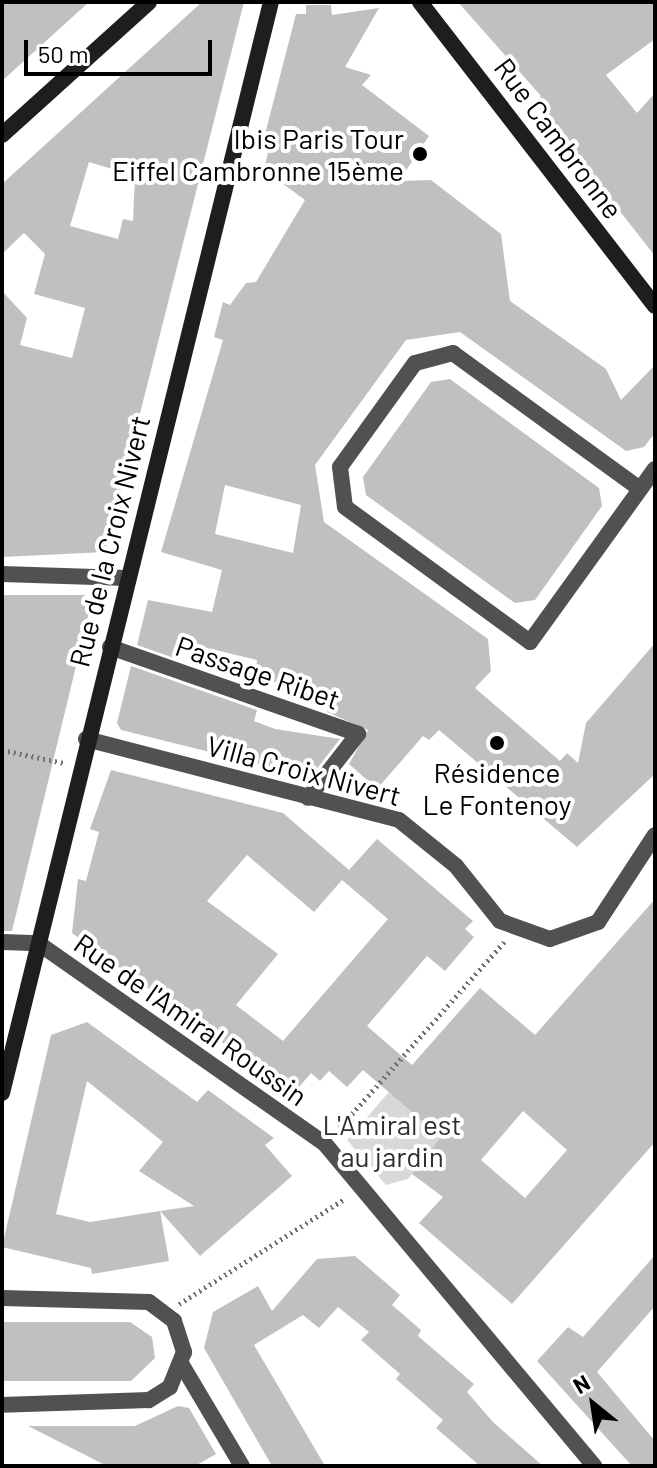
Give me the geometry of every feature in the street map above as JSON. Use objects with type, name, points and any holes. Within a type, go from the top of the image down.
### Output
[{"type":"street","points":[[2,135],[149,2]]},
{"type":"street","name":"Rue de la Croix Nivert","points":[[2,1093],[79,767],[271,2]]},
{"type":"street","name":"Rue Cambronne","points":[[420,2],[655,306]]},
{"type":"street","points":[[640,489],[453,353],[415,363],[340,467],[345,507],[530,642],[655,469]]},
{"type":"street","points":[[2,574],[126,578]]},
{"type":"street","name":"Passage Ribet","points":[[110,647],[358,734],[308,798]]},
{"type":"street","name":"Villa Croix Nivert","points":[[86,739],[399,820],[456,866],[500,921],[550,939],[598,922],[655,835]]},
{"type":"street","points":[[2,942],[38,943]]},
{"type":"street","name":"Rue de l'Amiral Roussin","points":[[38,943],[325,1144],[594,1466]]},
{"type":"street","points":[[2,1298],[123,1300],[166,1312],[182,1335],[182,1365],[170,1387],[149,1400],[2,1405]]},
{"type":"street","points":[[182,1365],[242,1466]]},
{"type":"path","points":[[2,750],[79,767]]},
{"type":"path","points":[[336,1132],[506,940]]},
{"type":"path","points":[[166,1312],[361,1188]]},
{"type":"green space","name":"L'Amiral est au jardin","points":[[389,1092],[420,1119],[452,1123],[408,1179],[386,1185],[347,1140]]},
{"type":"building","points":[[2,2],[89,2],[2,81]]},
{"type":"building","points":[[202,2],[244,2],[105,552],[2,557],[2,291],[27,318],[20,345],[72,358],[85,308],[34,294],[45,254],[24,233],[2,254],[2,184]],"holes":[[[89,162],[135,176],[133,221],[123,219],[118,239],[70,226]]]},
{"type":"building","points":[[458,2],[655,2],[655,39],[606,75],[637,113],[655,93],[655,256],[536,104],[541,96]]},
{"type":"building","points":[[306,5],[331,5],[332,15],[379,8],[345,67],[371,75],[362,85],[429,136],[399,181],[431,180],[501,234],[510,301],[606,369],[621,400],[655,365],[655,433],[644,447],[626,451],[460,332],[406,340],[315,465],[324,522],[488,639],[491,671],[475,688],[560,761],[567,753],[578,763],[586,723],[655,643],[655,774],[577,847],[439,730],[429,740],[423,736],[377,789],[349,764],[368,730],[327,712],[331,702],[255,675],[257,660],[178,641],[174,658],[137,645],[148,600],[212,612],[222,570],[161,552],[223,340],[214,337],[223,302],[230,305],[246,283],[256,282],[305,200],[264,170],[270,144],[263,142],[296,14],[306,14]],"holes":[[[225,485],[301,505],[293,553],[215,534]]]},
{"type":"building","points":[[450,379],[599,488],[602,506],[535,600],[515,603],[366,495],[363,477],[431,382]]},
{"type":"building","points":[[2,595],[84,595],[91,604],[12,931],[2,931]]},
{"type":"building","points":[[131,666],[257,710],[254,721],[275,729],[340,739],[305,784],[307,776],[121,730],[117,723]]},
{"type":"building","points":[[111,770],[283,813],[349,870],[377,839],[473,921],[465,929],[474,937],[445,971],[427,956],[367,1026],[412,1065],[480,988],[535,1035],[655,899],[655,1142],[512,1304],[419,1223],[443,1197],[412,1174],[441,1137],[363,1070],[347,1087],[329,1071],[320,1081],[311,1073],[293,1094],[72,933],[78,879],[86,881],[99,832],[90,829]],"holes":[[[247,855],[314,912],[342,880],[388,919],[283,1041],[236,1005],[278,954],[207,901]],[[523,1111],[567,1150],[525,1198],[481,1160]]]},
{"type":"building","points":[[87,1022],[197,1102],[208,1090],[274,1138],[265,1145],[292,1176],[200,1256],[160,1211],[169,1261],[92,1274],[91,1268],[2,1247],[51,1035]],"holes":[[[87,1081],[163,1142],[139,1171],[194,1206],[90,1222],[56,1214]]]},
{"type":"building","points":[[655,1255],[655,1306],[597,1372],[655,1441],[655,1466],[632,1466],[537,1361],[568,1327],[583,1337]]},
{"type":"building","points":[[355,1256],[400,1295],[392,1305],[421,1330],[418,1336],[474,1384],[467,1392],[493,1422],[543,1466],[480,1466],[436,1428],[443,1420],[396,1379],[400,1374],[361,1340],[369,1332],[338,1307],[319,1328],[303,1315],[254,1345],[325,1466],[272,1466],[204,1348],[213,1312],[258,1286],[272,1311],[317,1259]]},
{"type":"building","points":[[2,1322],[130,1322],[152,1337],[155,1358],[131,1381],[2,1381]]},
{"type":"building","points":[[178,1406],[189,1408],[216,1454],[195,1466],[107,1466],[28,1426],[135,1426]]},
{"type":"place","name":"Ibis Paris Tour Eiffel Cambronne 15ème","points":[[420,154]]},
{"type":"place","name":"Résidence Le Fontenoy","points":[[497,743]]}]
